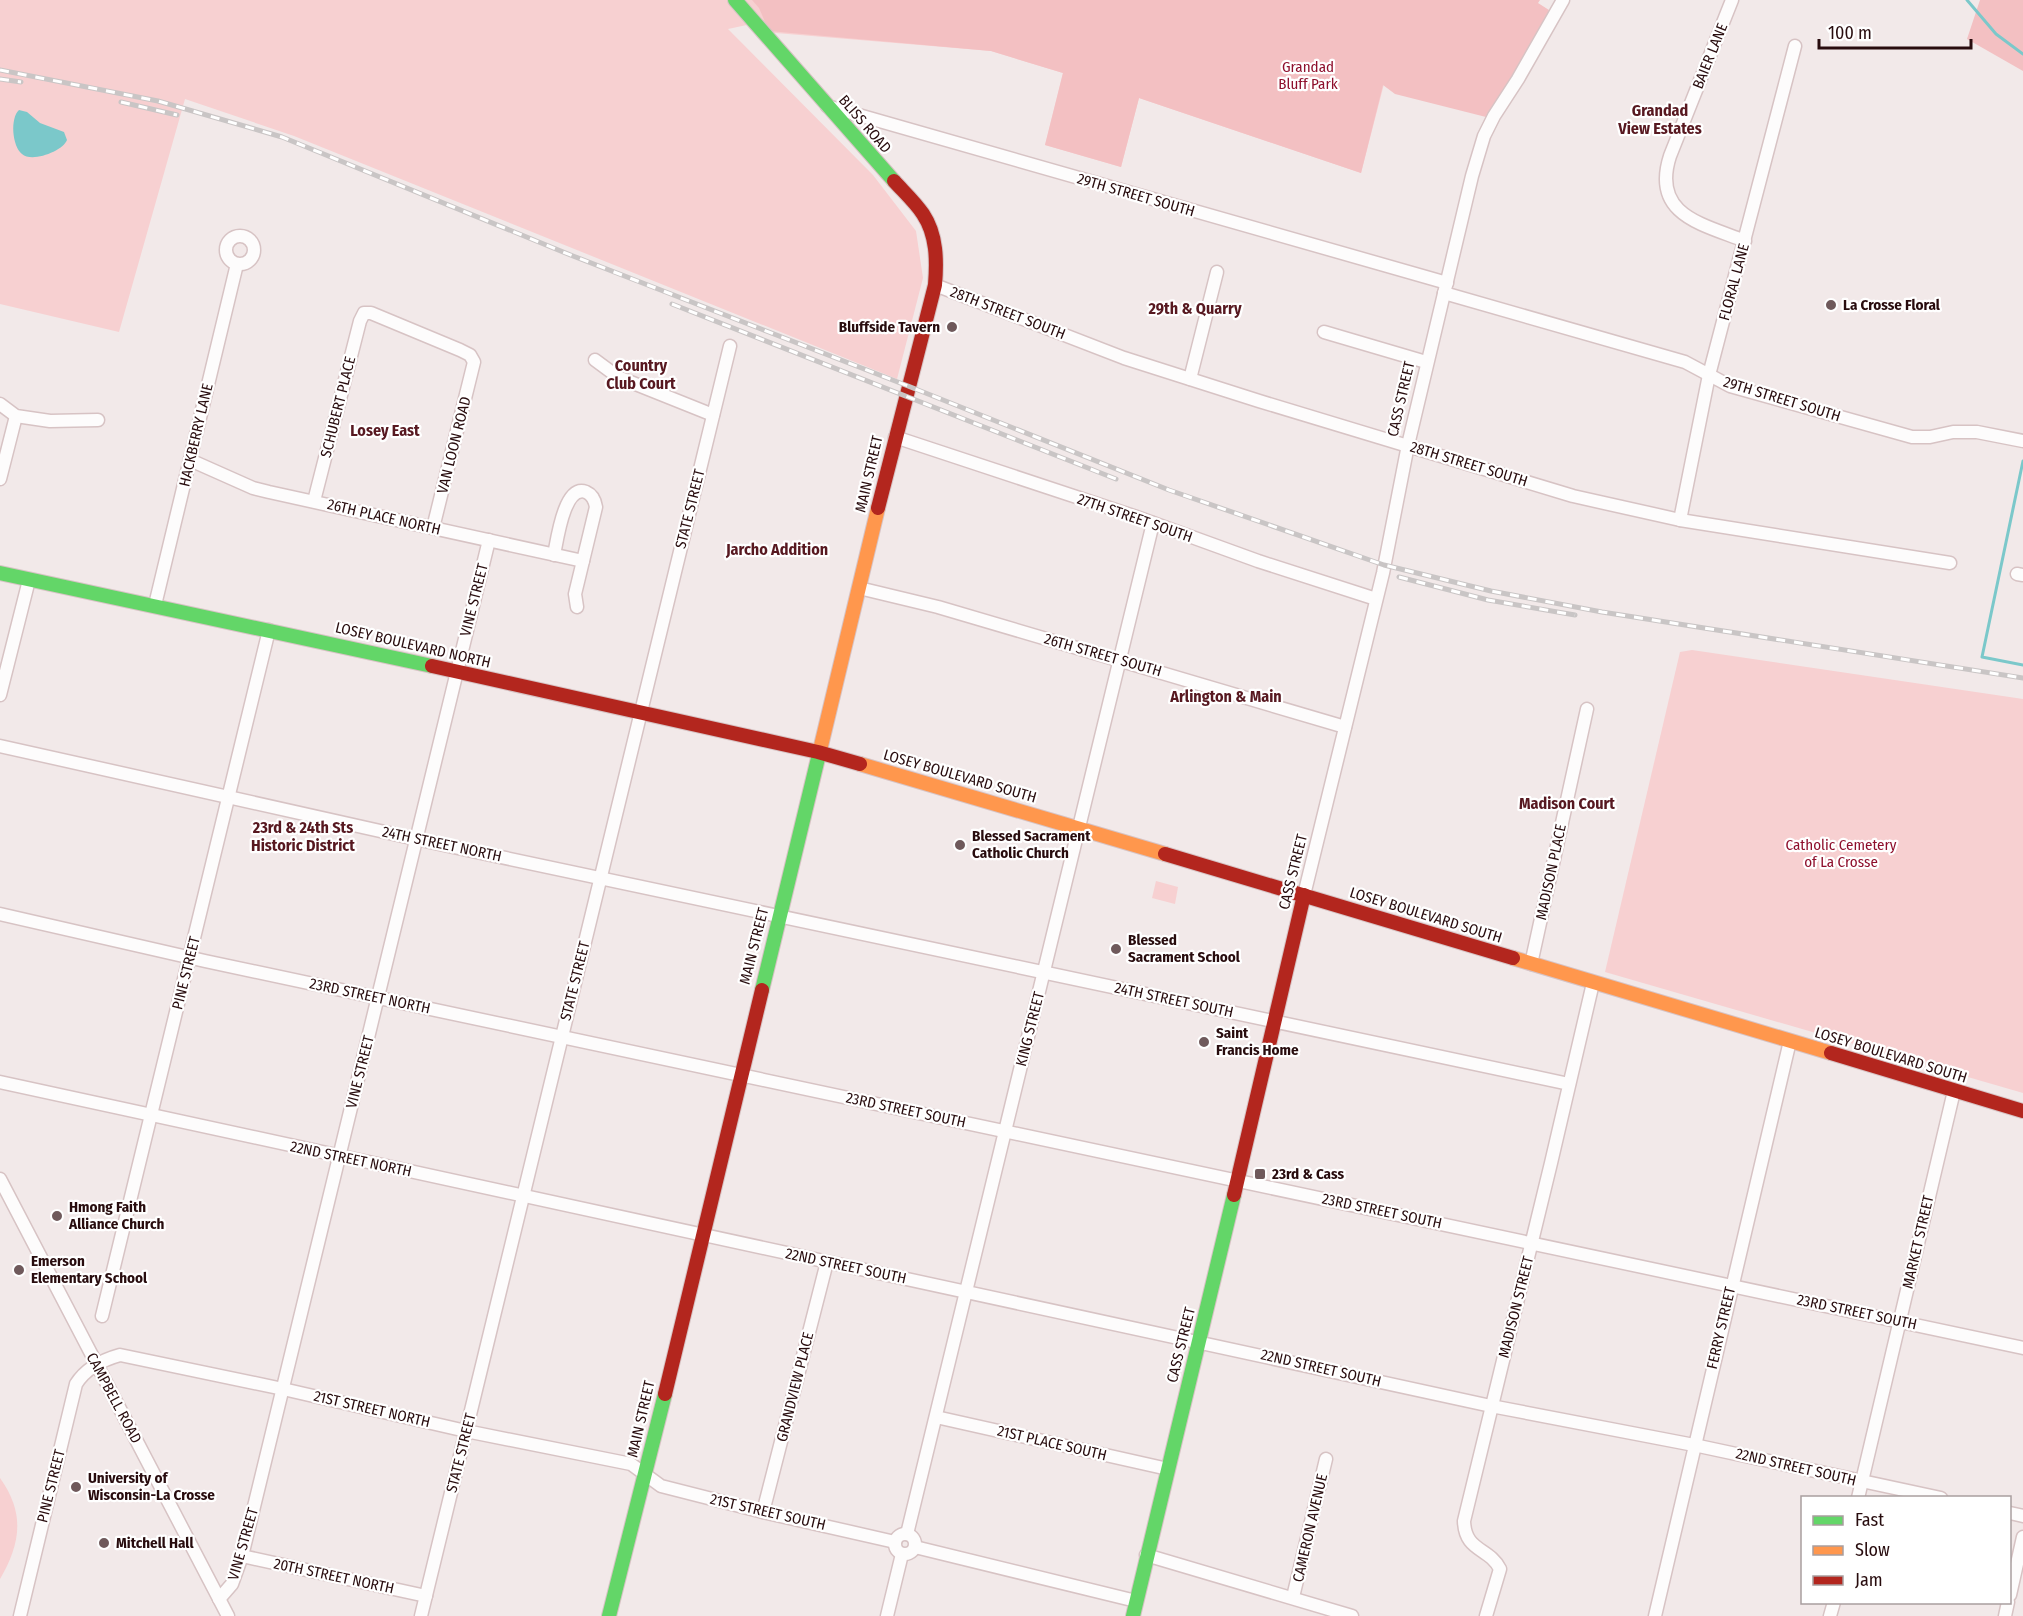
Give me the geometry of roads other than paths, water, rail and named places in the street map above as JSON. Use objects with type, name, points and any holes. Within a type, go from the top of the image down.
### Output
[{"type":"street","name":"BLISS ROAD","points":[[735,0],[814,87],[826,105],[923,214],[935,241],[937,254],[935,285]]},
{"type":"street","name":"CASS STREET","points":[[1132,1616],[1200,1341],[1376,599],[1426,362],[1472,176],[1484,136],[1563,0]]},
{"type":"street","name":"BAIER LANE","points":[[1732,0],[1667,164],[1666,185],[1671,202],[1686,216],[1745,241]]},
{"type":"street","name":"FLORAL LANE","points":[[1680,520],[1709,375],[1795,46]]},
{"type":"street","name":"29TH STREET SOUTH","points":[[826,105],[1446,288],[1685,363],[1730,386],[1912,437],[1930,437],[1953,432],[1977,432],[2023,441]]},
{"type":"street","name":"HACKBERRY LANE","points":[[155,605],[237,264]]},
{"type":"street","points":[[1190,379],[1216,272]]},
{"type":"street","name":"28TH STREET SOUTH","points":[[935,285],[1124,358],[1573,496],[1680,520],[1950,563]]},
{"type":"street","name":"MAIN STREET","points":[[609,1616],[895,437],[935,285]]},
{"type":"street","name":"VAN LOON ROAD","points":[[364,313],[371,313],[460,350],[470,356],[474,362],[433,528]]},
{"type":"street","name":"SCHUBERT PLACE","points":[[314,501],[360,321],[364,313]]},
{"type":"street","points":[[1324,332],[1426,362]]},
{"type":"street","name":"STATE STREET","points":[[421,1616],[730,346]]},
{"type":"street","points":[[595,360],[618,377],[713,415]]},
{"type":"street","points":[[0,404],[16,416],[50,421],[98,420]]},
{"type":"street","points":[[0,479],[16,416]]},
{"type":"street","name":"27TH STREET SOUTH","points":[[895,437],[1153,523],[1269,565],[1376,599]]},
{"type":"street","name":"26TH PLACE NORTH","points":[[190,460],[253,488],[583,561]]},
{"type":"street","points":[[554,555],[567,502],[575,493],[581,491],[591,495],[596,507],[575,594],[577,607]]},
{"type":"street","name":"KING STREET","points":[[908,1534],[1153,523]]},
{"type":"street","name":"VINE STREET","points":[[219,1599],[232,1584],[242,1556],[489,540]]},
{"type":"street","name":"LOSEY BOULEVARD NORTH","points":[[0,573],[641,711],[819,752]]},
{"type":"street","points":[[0,695],[29,580]]},
{"type":"street","name":"26TH STREET SOUTH","points":[[859,588],[938,607],[1345,727]]},
{"type":"street","name":"PINE STREET","points":[[102,1316],[269,630]]},
{"type":"street","name":"MADISON PLACE","points":[[1531,964],[1587,709]]},
{"type":"street","name":"24TH STREET NORTH","points":[[0,746],[416,839],[779,915]]},
{"type":"street","name":"LOSEY BOULEVARD SOUTH","points":[[819,752],[2023,1111]]},
{"type":"street","name":"23RD STREET NORTH","points":[[0,914],[190,958],[740,1075]]},
{"type":"street","name":"24TH STREET SOUTH","points":[[779,915],[1569,1084]]},
{"type":"street","name":"MADISON STREET","points":[[1486,1616],[1500,1569],[1497,1561],[1469,1542],[1464,1533],[1464,1521],[1593,983]]},
{"type":"street","name":"FERRY STREET","points":[[1655,1616],[1790,1041]]},
{"type":"street","name":"23RD STREET SOUTH","points":[[740,1075],[2023,1348]]},
{"type":"street","name":"22ND STREET NORTH","points":[[0,1082],[701,1235]]},
{"type":"street","name":"MARKET STREET","points":[[1858,1496],[1954,1091]]},
{"type":"street","name":"CAMPBELL ROAD","points":[[0,1179],[228,1616]]},
{"type":"street","name":"22ND STREET SOUTH","points":[[701,1235],[966,1290],[1491,1406],[1694,1445],[1936,1496]]},
{"type":"street","name":"GRANDVIEW PLACE","points":[[763,1512],[827,1262]]},
{"type":"street","name":"21ST STREET NORTH","points":[[96,1365],[120,1355],[466,1431],[631,1464],[645,1475]]},
{"type":"street","name":"PINE STREET","points":[[20,1616],[76,1384],[83,1373],[96,1365]]},
{"type":"street","name":"21ST PLACE SOUTH","points":[[936,1417],[1168,1469]]},
{"type":"street","name":"CAMERON AVENUE","points":[[1293,1598],[1326,1459]]},
{"type":"street","name":"21ST STREET SOUTH","points":[[645,1475],[661,1486],[895,1542]]},
{"type":"street","points":[[908,1534],[914,1539],[915,1547],[909,1554],[902,1554],[895,1548],[895,1542],[898,1536],[908,1534]]},
{"type":"street","points":[[2011,1591],[2023,1537]]},
{"type":"street","points":[[915,1547],[1136,1601]]},
{"type":"street","points":[[887,1616],[902,1554]]},
{"type":"street","points":[[1146,1555],[1352,1616]]},
{"type":"street","name":"20TH STREET NORTH","points":[[242,1556],[426,1596]]},
{"type":"water","points":[[19,110],[27,112],[40,123],[64,132],[67,140],[54,152],[33,157],[22,154],[16,145],[13,132],[14,119]]},
{"type":"waterway","points":[[1967,0],[1996,34],[2023,54]]},
{"type":"waterway","points":[[2023,461],[1982,657],[2023,665]]},
{"type":"railway","points":[[0,70],[158,101],[282,137],[573,256],[1169,490],[1384,565],[1491,591],[1602,612],[2023,678]]},
{"type":"railway","points":[[0,79],[21,82]]},
{"type":"railway","points":[[121,102],[177,115]]},
{"type":"railway","points":[[672,304],[1116,479]]},
{"type":"railway","points":[[1399,577],[1488,600],[1575,615]]},
{"type":"place","name":"La Crosse Floral","points":[[1831,305]]},
{"type":"place","name":"Bluffside Tavern","points":[[952,327]]},
{"type":"place","name":"Blessed Sacrament Catholic Church","points":[[960,845]]},
{"type":"place","name":"Blessed Sacrament School","points":[[1116,949]]},
{"type":"place","name":"Saint Francis Home","points":[[1204,1042]]},
{"type":"place","name":"23rd & Cass","points":[[1260,1174]]},
{"type":"place","name":"Hmong Faith Alliance Church","points":[[57,1216]]},
{"type":"place","name":"Emerson Elementary School","points":[[19,1270]]},
{"type":"place","name":"University of Wisconsin-La Crosse","points":[[76,1487]]},
{"type":"place","name":"Mitchell Hall","points":[[104,1543]]},
{"type":"district","name":"Grandad View Estates","points":[[1660,119]]},
{"type":"district","name":"29th & Quarry","points":[[1195,308]]},
{"type":"district","name":"Country Club Court","points":[[641,374]]},
{"type":"district","name":"Losey East","points":[[385,430]]},
{"type":"district","name":"Jarcho Addition","points":[[777,549]]},
{"type":"district","name":"Arlington & Main","points":[[1226,696]]},
{"type":"district","name":"Madison Court","points":[[1567,803]]},
{"type":"district","name":"23rd & 24th Sts Historic District","points":[[303,836]]},
{"type":"park label","name":"Grandad Bluff Park","points":[[1308,76]]},
{"type":"park label","name":"Catholic Cemetery of La Crosse","points":[[1841,854]]}]
